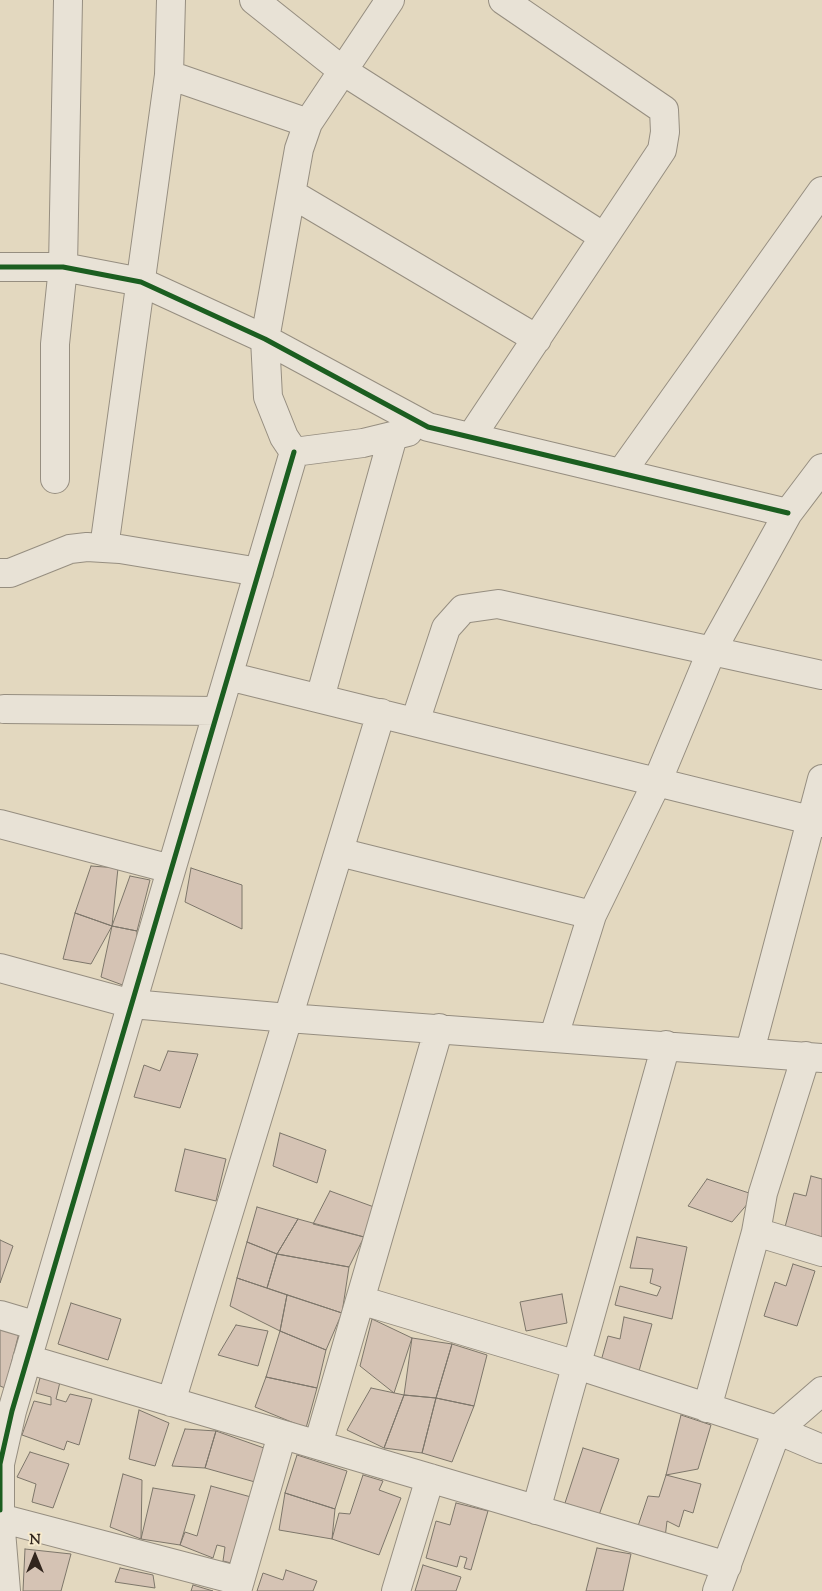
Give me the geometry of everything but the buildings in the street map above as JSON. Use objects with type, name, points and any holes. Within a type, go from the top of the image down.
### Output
[{"type":"street","points":[[55,479],[55,344],[63,267],[68,0]]},
{"type":"street","points":[[104,548],[169,75],[171,0]]},
{"type":"street","points":[[254,0],[343,71],[604,237]]},
{"type":"street","points":[[0,1510],[0,1464],[12,1411],[294,452],[284,437],[268,397],[265,339],[299,149],[308,123],[390,0]]},
{"type":"street","points":[[471,438],[662,150],[666,132],[664,110],[502,0]]},
{"type":"street","points":[[169,75],[308,123]]},
{"type":"street","points":[[621,473],[822,191]]},
{"type":"street","points":[[292,194],[536,339]]},
{"type":"street","points":[[0,267],[63,267],[141,282],[265,339],[428,427],[788,513]]},
{"type":"street","points":[[294,452],[324,450],[428,427]]},
{"type":"street","points":[[320,698],[393,436]]},
{"type":"street","points":[[554,1036],[592,915],[657,782],[712,650],[788,513],[820,476]]},
{"type":"street","points":[[0,573],[10,573],[70,549],[87,546],[259,572]]},
{"type":"street","points":[[415,722],[446,628],[463,609],[498,604],[822,675]]},
{"type":"street","points":[[228,676],[817,821]]},
{"type":"street","points":[[4,709],[218,711]]},
{"type":"street","points":[[171,1402],[381,713]]},
{"type":"street","points":[[750,1050],[817,821],[822,779]]},
{"type":"street","points":[[0,824],[171,869]]},
{"type":"street","points":[[339,852],[592,915]]},
{"type":"street","points":[[0,968],[132,1004],[288,1018],[750,1050],[814,1057],[763,1194],[756,1232],[707,1408]]},
{"type":"street","points":[[318,1445],[439,1028]]},
{"type":"street","points":[[536,1510],[666,1045]]},
{"type":"street","points":[[756,1232],[822,1252]]},
{"type":"street","points":[[360,1300],[577,1365],[777,1430],[822,1449]]},
{"type":"street","points":[[0,1315],[37,1326]]},
{"type":"street","points":[[27,1359],[536,1510],[722,1579],[777,1430],[822,1391]]},
{"type":"street","points":[[6,1591],[0,1518],[238,1586],[282,1435]]},
{"type":"street","points":[[396,1591],[430,1478]]},
{"type":"cycle path","points":[[0,267],[63,267],[141,282],[265,339],[428,427],[788,513]]},
{"type":"cycle path","points":[[0,1510],[0,1464],[12,1411],[294,452]]}]
